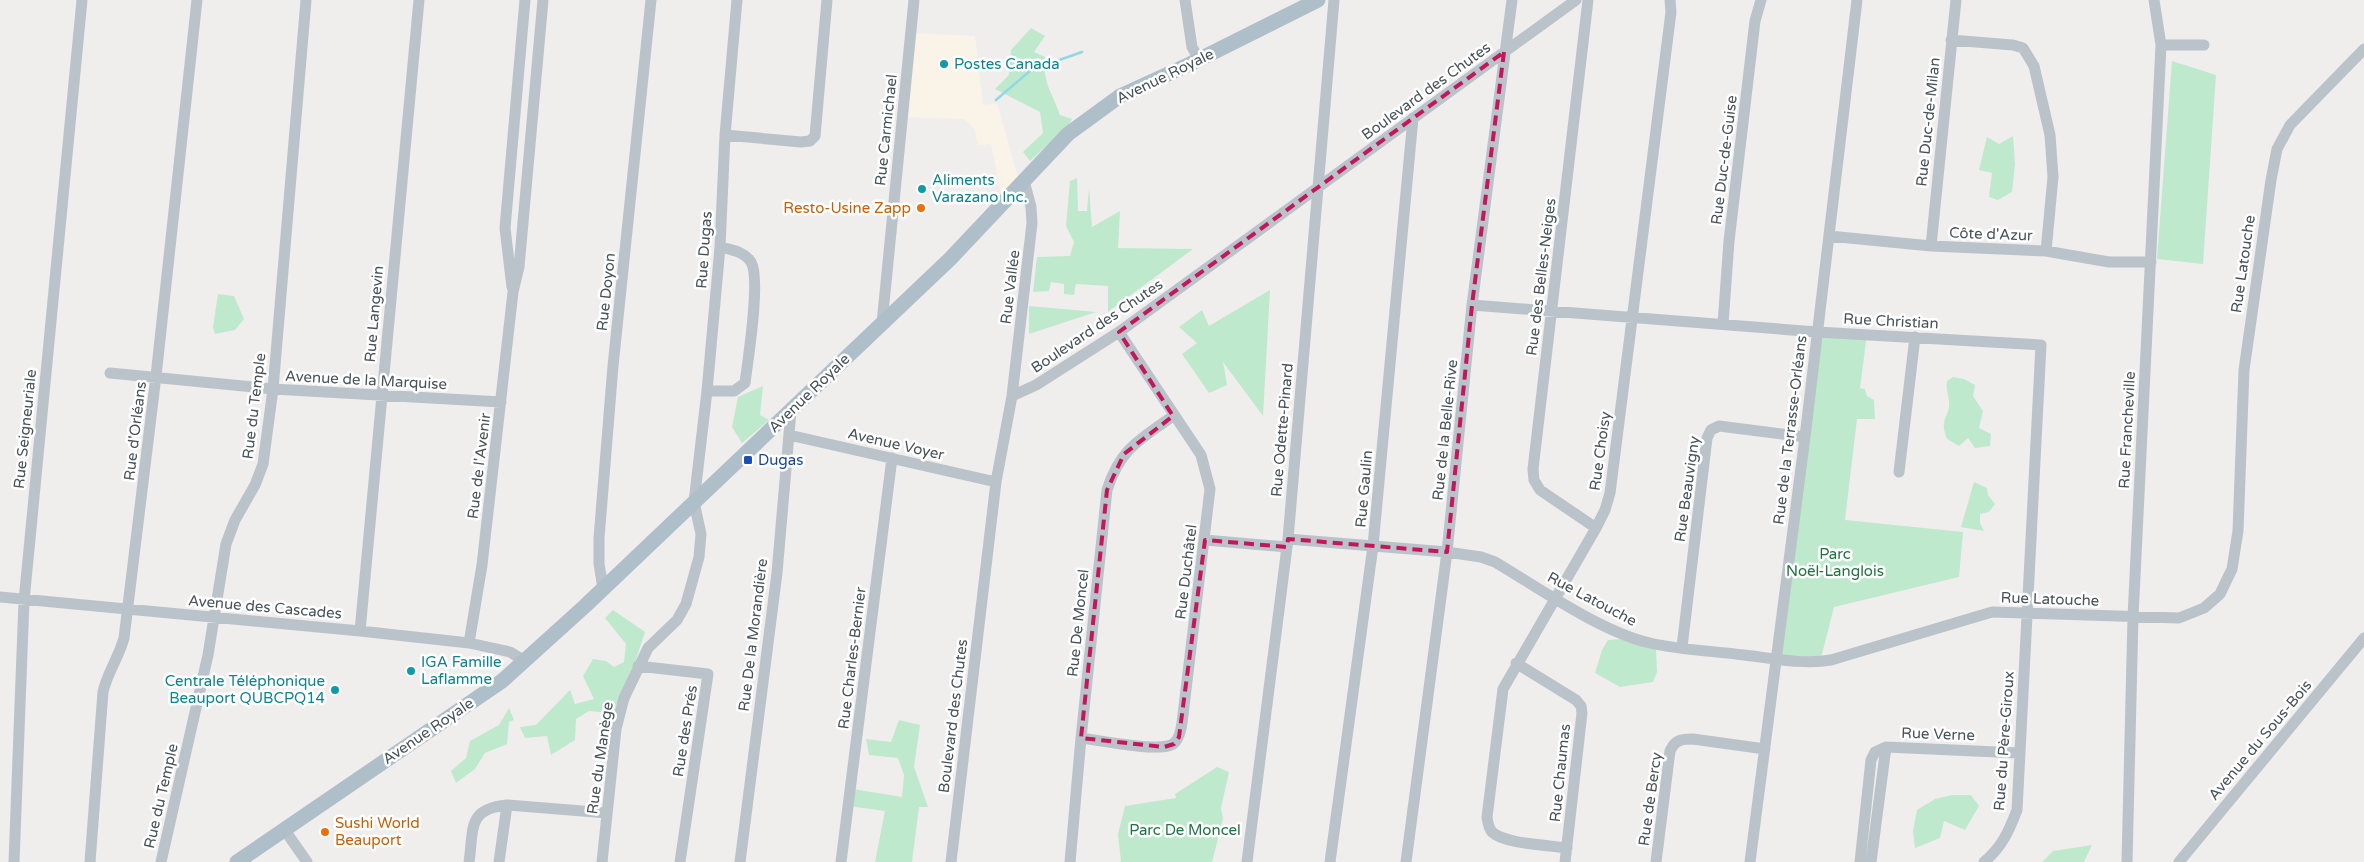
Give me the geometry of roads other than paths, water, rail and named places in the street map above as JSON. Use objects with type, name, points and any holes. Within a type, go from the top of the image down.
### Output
[{"type":"main road","name":"Avenue Royale","points":[[237,862],[502,681],[791,411],[951,258],[1068,134],[1120,96],[1199,60],[1318,0]]},
{"type":"street","name":"Rue Seigneuriale","points":[[14,862],[24,601],[82,0]]},
{"type":"street","name":"Rue d'Orléans","points":[[90,862],[103,692],[106,678],[120,654],[128,609],[156,376],[197,0]]},
{"type":"street","name":"Rue du Temple","points":[[161,862],[208,655],[226,544],[235,520],[255,484],[263,464],[273,389],[306,0]]},
{"type":"street","name":"Rue Langevin","points":[[360,631],[418,0]]},
{"type":"street","name":"Rue de l'Avenir","points":[[513,292],[505,228],[525,0]]},
{"type":"street","name":"Rue de l'Avenir","points":[[469,644],[482,565],[513,292],[519,267],[543,0]]},
{"type":"street","name":"Rue Doyon","points":[[603,588],[599,564],[600,528],[613,366],[651,0]]},
{"type":"street","name":"Rue Dugas","points":[[694,502],[707,391],[720,247],[725,135],[737,0]]},
{"type":"street","points":[[725,135],[801,142],[810,141],[814,136],[827,0]]},
{"type":"street","name":"Rue Carmichael","points":[[882,323],[914,0]]},
{"type":"street","points":[[1186,0],[1192,47],[1199,60]]},
{"type":"street","name":"Rue Odette-Pinard","points":[[1247,862],[1287,543],[1316,189],[1334,0]]},
{"type":"street","name":"Rue de la Belle-Rive","points":[[1406,862],[1447,552],[1472,305],[1512,0]]},
{"type":"street","name":"Boulevard des Chutes","points":[[950,862],[996,482],[1012,396],[1036,385],[1119,332],[1576,0]]},
{"type":"street","name":"Rue des Belles-Neiges","points":[[1588,0],[1533,469],[1534,480],[1540,490],[1596,528]]},
{"type":"street","name":"Rue Choisy","points":[[1567,848],[1504,838],[1493,833],[1488,826],[1487,817],[1500,697],[1516,663],[1596,528],[1605,510],[1610,492],[1670,22],[1670,0]]},
{"type":"street","name":"Rue Duc-de-Guise","points":[[1723,324],[1730,241],[1755,21],[1761,0]]},
{"type":"street","name":"Rue de la Terrasse-Orléans","points":[[1750,862],[1778,659],[1856,0]]},
{"type":"street","name":"Rue Duc-de-Milan","points":[[1930,246],[1956,0]]},
{"type":"street","name":"Rue Francheville","points":[[2127,862],[2133,617],[2161,45],[2154,0]]},
{"type":"street","points":[[1951,40],[2013,45],[2023,48],[2034,66],[2050,135],[2053,159],[2046,251]]},
{"type":"street","points":[[2161,45],[2204,45]]},
{"type":"street","name":"Rue Latouche","points":[[1205,540],[1374,546],[1481,557],[1495,562],[1602,624],[1649,643],[1778,659],[1820,662],[1992,612],[2179,618],[2204,608],[2220,594],[2232,569],[2238,531],[2244,370],[2270,180],[2278,149],[2290,125],[2364,49]]},
{"type":"street","name":"Rue Gaulin","points":[[1330,862],[1374,546],[1413,118]]},
{"type":"street","name":"Rue Vallée","points":[[1012,396],[1032,223],[1032,207],[1024,181]]},
{"type":"street","name":"Côte d'Azur","points":[[1829,236],[1930,246],[2046,251],[2109,262],[2151,262]]},
{"type":"street","points":[[707,391],[734,391],[745,382],[750,339],[755,275],[751,263],[744,254],[720,247]]},
{"type":"street","name":"Rue Christian","points":[[1472,305],[1817,332],[2041,345],[2028,613]]},
{"type":"street","name":"Rue Duchâtel","points":[[1081,738],[1164,747],[1174,744],[1179,736],[1210,489],[1201,455],[1173,416],[1119,332]]},
{"type":"street","points":[[1899,472],[1915,337]]},
{"type":"street","name":"Avenue de la Marquise","points":[[110,373],[156,376],[273,389],[501,402]]},
{"type":"street","name":"Rue De la Morandière","points":[[740,862],[777,573],[791,411]]},
{"type":"street","name":"Rue De Moncel","points":[[1070,862],[1081,738],[1108,490],[1114,470],[1124,454],[1173,416]]},
{"type":"street","name":"Rue Beauvigny","points":[[1682,647],[1707,438],[1711,430],[1719,426],[1805,438]]},
{"type":"street","name":"Avenue Voyer","points":[[789,435],[996,482]]},
{"type":"street","name":"Rue Charles-Bernier","points":[[841,862],[892,458]]},
{"type":"street","name":"Rue du Manège","points":[[602,862],[616,729],[624,698],[648,648],[677,620],[686,604],[695,575],[701,534],[694,502]]},
{"type":"street","name":"Avenue des Cascades","points":[[0,598],[360,631],[469,644],[510,652],[523,660]]},
{"type":"street","name":"Rue du Père-Giroux","points":[[1984,862],[2008,835],[2016,810],[2018,752],[2028,613]]},
{"type":"street","name":"Avenue du Sous-Bois","points":[[2179,862],[2364,638]]},
{"type":"street","name":"Rue Chaumas","points":[[1516,663],[1576,700],[1581,706],[1582,713],[1565,862]]},
{"type":"street","name":"Rue des Prés","points":[[638,666],[708,674],[680,862]]},
{"type":"street","name":"Rue de Bercy","points":[[1656,862],[1670,751],[1674,742],[1682,739],[1693,739],[1765,749]]},
{"type":"street","name":"Rue Verne","points":[[1871,862],[1886,747]]},
{"type":"street","name":"Rue Verne","points":[[1860,862],[1871,760],[1875,752],[1886,747],[2018,752]]},
{"type":"street","points":[[499,862],[507,805]]},
{"type":"street","points":[[468,862],[475,822],[481,811],[491,807],[507,805],[607,813]]},
{"type":"street","points":[[284,829],[307,862]]},
{"type":"waterway","points":[[996,100],[1031,70],[1082,52]]},
{"type":"place","name":"Postes Canada","points":[[944,64]]},
{"type":"place","name":"Aliments Varazano Inc.","points":[[922,189]]},
{"type":"place","name":"Resto-Usine Zapp","points":[[921,208]]},
{"type":"place","name":"Dugas","points":[[748,460]]},
{"type":"place","name":"IGA Famille Laflamme","points":[[411,671]]},
{"type":"place","name":"Centrale Téléphonique Beauport QUBCPQ14","points":[[335,690]]},
{"type":"place","name":"Sushi World Beauport","points":[[325,832]]},
{"type":"park label","name":"Parc Noël-Langlois","points":[[1835,562]]},
{"type":"park label","name":"Parc De Moncel","points":[[1185,830]]}]
